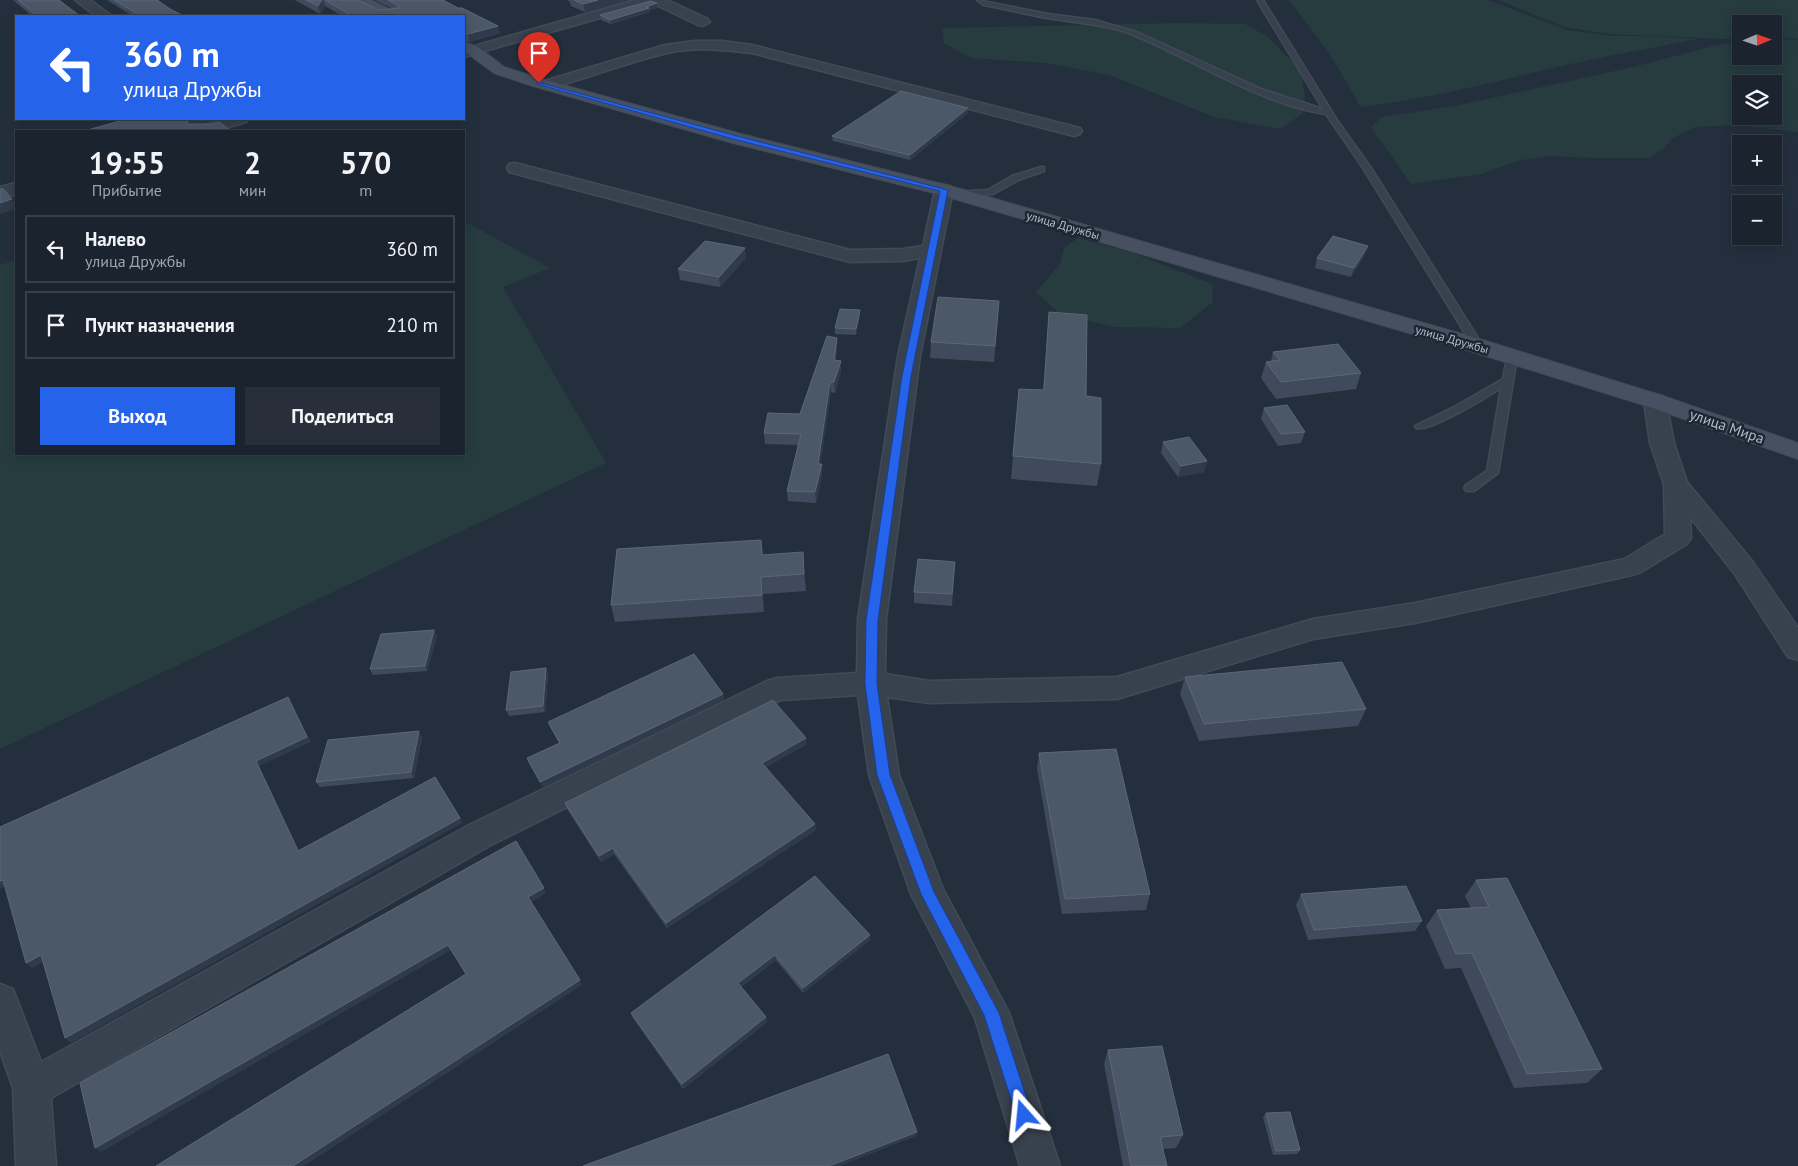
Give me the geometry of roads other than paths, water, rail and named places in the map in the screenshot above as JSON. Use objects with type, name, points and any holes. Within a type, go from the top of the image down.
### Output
[{"type":"street","points":[[81,0],[104,15]]},
{"type":"street","points":[[360,0],[390,15]]},
{"type":"street","points":[[467,50],[649,0]]},
{"type":"street","points":[[656,0],[703,22]]},
{"type":"street","points":[[546,85],[670,48],[695,45],[722,45],[752,49],[1074,131]]},
{"type":"street","name":"улица Дружбы","points":[[467,50],[499,70],[546,85],[735,138],[950,192],[1478,346],[1656,401]]},
{"type":"street","points":[[203,130],[237,120]]},
{"type":"street","points":[[515,168],[850,256],[903,255],[931,250]]},
{"type":"street","points":[[0,193],[15,188]]},
{"type":"street","points":[[950,192],[931,250],[909,356],[872,620],[871,684],[884,775],[928,894],[991,1013],[1040,1166]]},
{"type":"street","points":[[32,1088],[480,835],[777,689],[871,684],[929,692],[1117,688],[1313,629],[1415,613],[1632,566],[1678,538],[1676,484],[1662,443],[1656,401]]},
{"type":"street","name":"улица Мира","points":[[1656,401],[1798,451]]},
{"type":"street","points":[[1676,484],[1743,567],[1798,650]]},
{"type":"street","points":[[0,1001],[32,1088],[36,1166]]},
{"type":"lane","points":[[980,0],[984,3],[1048,16],[1095,22],[1137,34],[1258,91],[1313,110],[1328,112]]},
{"type":"lane","points":[[1260,0],[1328,112],[1367,168],[1478,346]]},
{"type":"lane","points":[[950,192],[990,192],[1015,178],[1041,169]]},
{"type":"lane","points":[[1470,488],[1492,473],[1512,357]]},
{"type":"lane","points":[[1420,426],[1460,408],[1508,380]]}]
